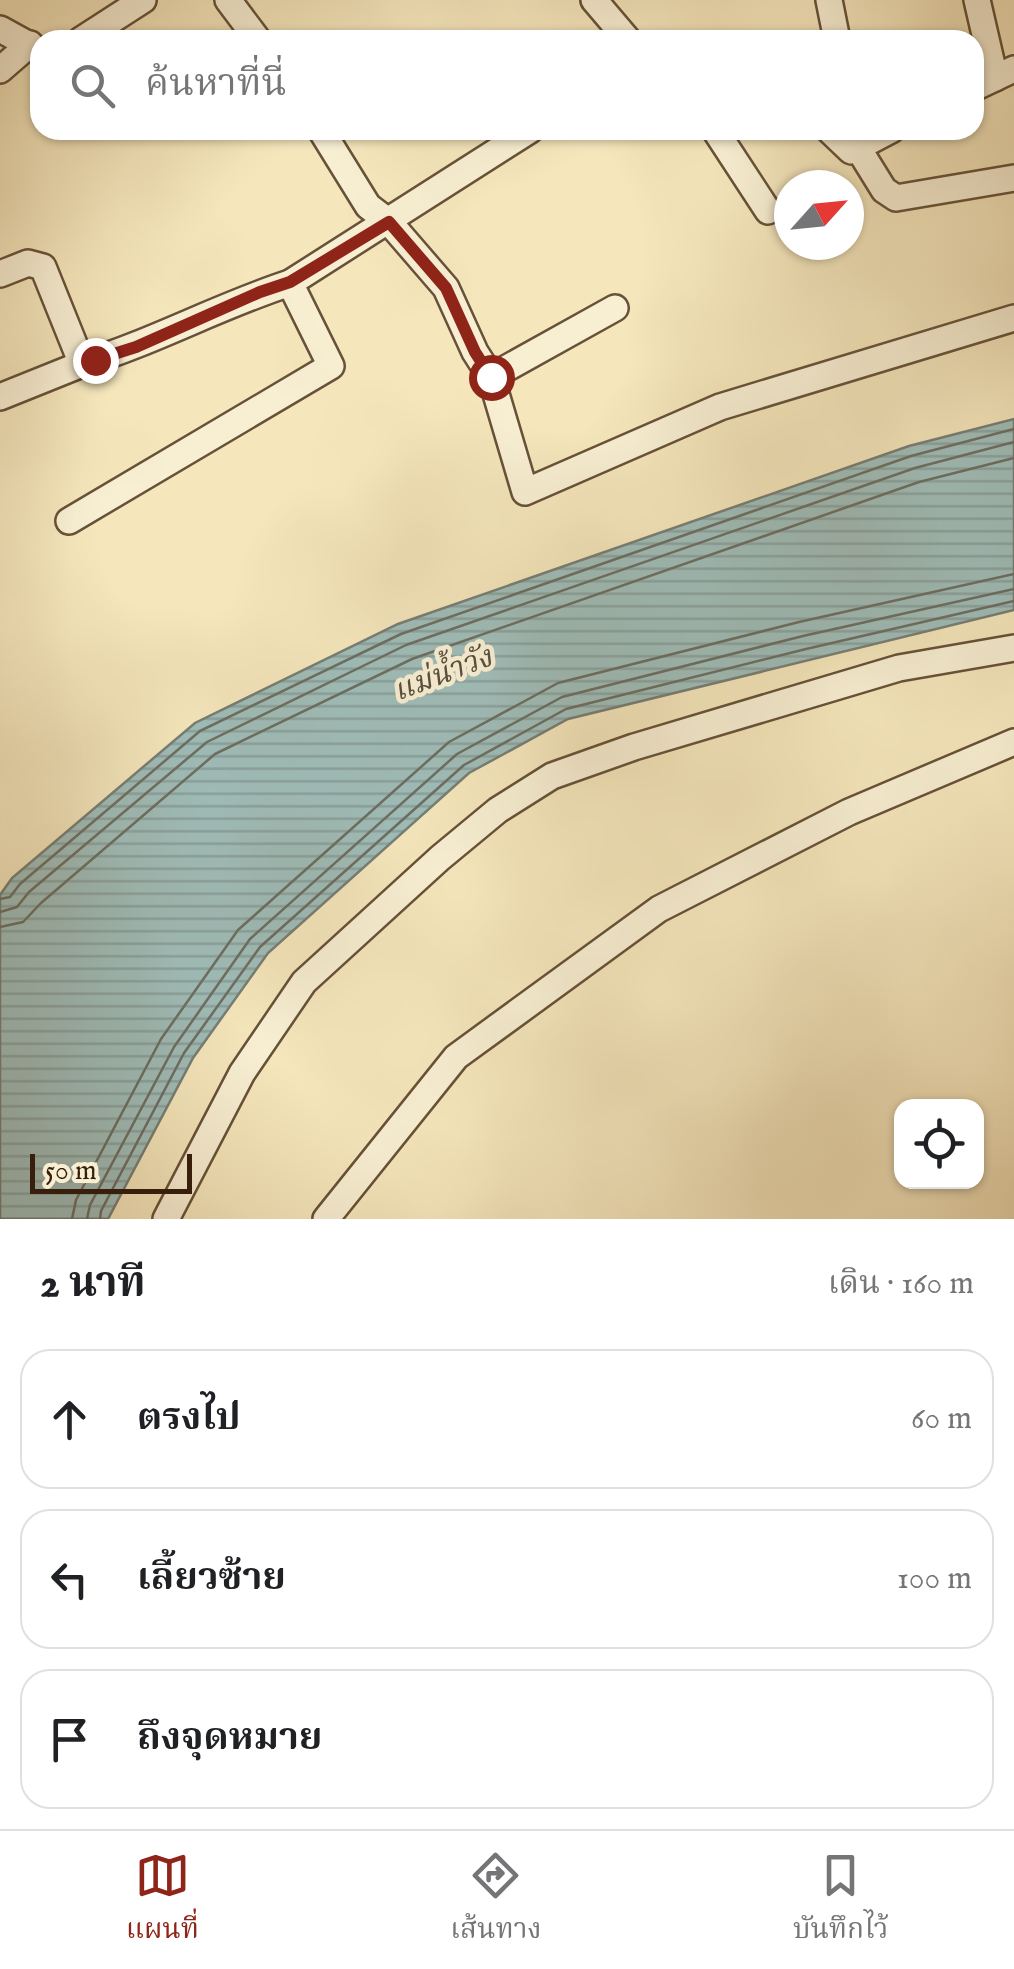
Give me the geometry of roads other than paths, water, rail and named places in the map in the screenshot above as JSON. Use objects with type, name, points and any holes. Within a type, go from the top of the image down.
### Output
[{"type":"street","points":[[96,30],[143,0]]},
{"type":"street","points":[[228,0],[250,30]]},
{"type":"street","points":[[594,0],[620,30]]},
{"type":"street","points":[[829,0],[834,30]]},
{"type":"street","points":[[977,0],[984,30]]},
{"type":"street","points":[[0,29],[30,45]]},
{"type":"street","points":[[984,32],[994,78]]},
{"type":"street","points":[[0,70],[30,51]]},
{"type":"street","points":[[327,140],[368,206],[389,222],[446,288],[491,377],[526,492],[720,406],[1014,318]]},
{"type":"street","points":[[0,397],[136,347],[290,282],[515,140]]},
{"type":"street","points":[[721,140],[768,212]]},
{"type":"street","points":[[840,140],[851,152],[868,140]]},
{"type":"street","points":[[872,140],[869,170],[884,190],[896,198],[1014,178]]},
{"type":"street","points":[[0,274],[28,264],[43,267],[82,364]]},
{"type":"street","points":[[69,521],[330,366],[290,282]]},
{"type":"street","points":[[491,377],[615,308]]},
{"type":"street","points":[[166,1219],[242,1073],[304,982],[498,810],[552,776],[634,747],[899,668],[1014,648]]},
{"type":"street","points":[[327,1219],[456,1057],[659,909],[849,812],[1014,742]]},
{"type":"water","name":"แม่น้ำวัง","points":[[1014,419],[1014,610],[568,719],[469,773],[268,953],[193,1058],[108,1219],[0,1219],[0,895],[12,878],[195,723],[398,624],[909,446]]}]
